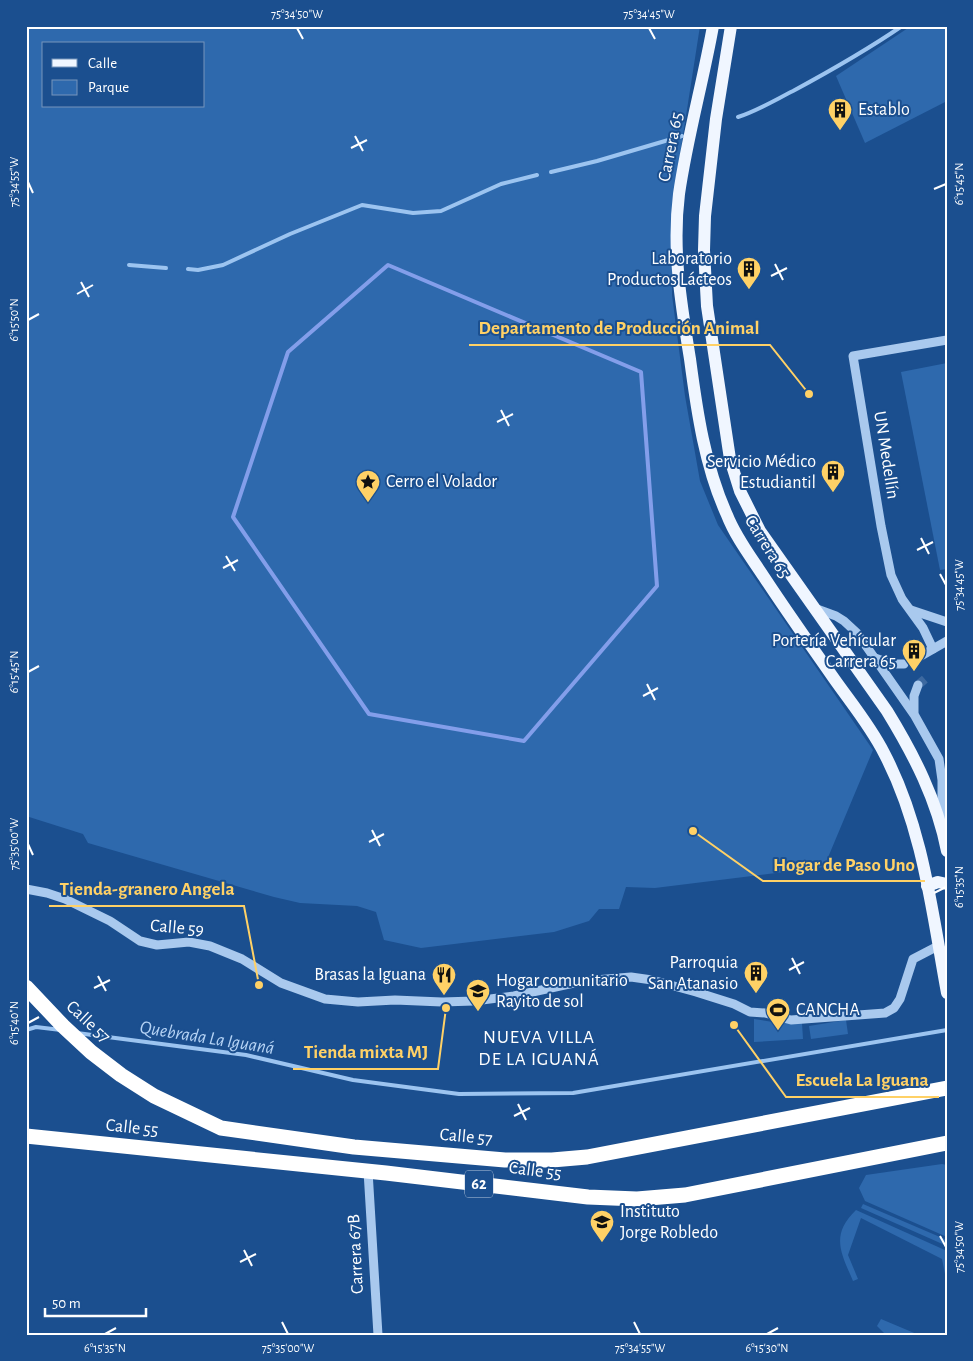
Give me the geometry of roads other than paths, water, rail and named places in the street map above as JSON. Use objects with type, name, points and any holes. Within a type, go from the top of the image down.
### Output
[{"type":"highway","name":"Calle 57","points":[[26,987],[63,1026],[121,1076],[188,1114],[221,1128],[354,1146],[505,1160],[552,1160],[606,1155],[947,1088]]},
{"type":"highway","points":[[215,1155],[221,1128]]},
{"type":"highway","name":"Calle 55","points":[[26,1136],[368,1171],[588,1196],[637,1199],[685,1195],[947,1143]]},
{"type":"highway","points":[[928,1147],[947,1148]]},
{"type":"main road","name":"Carrera 65","points":[[713,26],[685,157],[676,234],[677,270],[684,321],[696,399],[709,464],[725,511],[740,541],[794,623],[866,724],[884,752],[898,780],[914,824],[923,861],[947,993]]},
{"type":"main road","name":"Carrera 65","points":[[731,26],[716,119],[705,216],[704,250],[707,306],[730,459],[740,491],[760,531],[817,609],[904,738],[930,793],[942,827],[947,851]]},
{"type":"main road","points":[[927,886],[938,882],[945,882],[947,884]]},
{"type":"street","name":"UN Medellín","points":[[911,610],[902,599],[891,575],[853,356],[947,340]]},
{"type":"street","points":[[817,609],[836,616],[857,633],[915,716],[939,759],[942,780],[942,827]]},
{"type":"street","points":[[911,610],[947,622]]},
{"type":"street","points":[[911,610],[923,628],[933,649]]},
{"type":"street","points":[[875,658],[892,664],[908,663],[947,641]]},
{"type":"street","points":[[915,716],[914,696],[918,686]]},
{"type":"street","name":"Calle 59","points":[[26,889],[65,899],[110,921],[140,941],[156,945],[189,942],[210,946],[242,959],[281,983],[308,994],[325,999],[358,1002],[395,1000],[474,1001],[514,996],[583,981],[631,977],[652,980],[696,992],[734,1004],[750,1012],[791,1020],[885,1013],[894,1008],[900,999],[914,959],[939,950]]},
{"type":"street","name":"Carrera 67B","points":[[368,1171],[378,1335]]},
{"type":"waterway","points":[[738,117],[752,112],[821,76],[902,26]]},
{"type":"waterway","points":[[551,172],[597,161],[682,136]]},
{"type":"waterway","points":[[188,269],[198,270],[223,265],[290,234],[362,205],[413,213],[441,211],[501,184],[537,175]]},
{"type":"waterway","points":[[129,265],[166,268]]},
{"type":"waterway","name":"Quebrada La Iguaná","points":[[26,1030],[36,1027],[61,1030]]},
{"type":"waterway","name":"Quebrada La Iguaná","points":[[77,1033],[246,1055],[353,1080],[459,1094],[573,1093],[947,1030]]},
{"type":"tunnel","points":[[918,685],[925,679]]},
{"type":"place","name":"Establo","points":[[840,131]]},
{"type":"place","name":"Laboratorio Productos Lácteos","points":[[749,290]]},
{"type":"place","name":"Departamento de Producción Animal","points":[[809,394]]},
{"type":"place","name":"Servicio Médico Estudiantil","points":[[833,493]]},
{"type":"place","name":"Cerro el Volador","points":[[368,503]]},
{"type":"place","name":"Portería Vehícular Carrera 65","points":[[914,672]]},
{"type":"place","name":"Hogar de Paso Uno","points":[[693,831]]},
{"type":"place","name":"Tienda-granero Angela","points":[[259,985]]},
{"type":"place","name":"Parroquia San Atanasio","points":[[756,994]]},
{"type":"place","name":"Brasas la Iguana","points":[[444,996]]},
{"type":"place","name":"Tienda mixta MJ","points":[[446,1008]]},
{"type":"place","name":"Hogar comunitario Rayito de sol","points":[[478,1012]]},
{"type":"place","name":"Escuela La Iguana","points":[[734,1025]]},
{"type":"place","name":"CANCHA","points":[[778,1031]]},
{"type":"place","name":"Instituto Jorge Robledo","points":[[602,1243]]},
{"type":"district","name":"NUEVA VILLA DE LA IGUANÁ","points":[[539,1048]]}]
